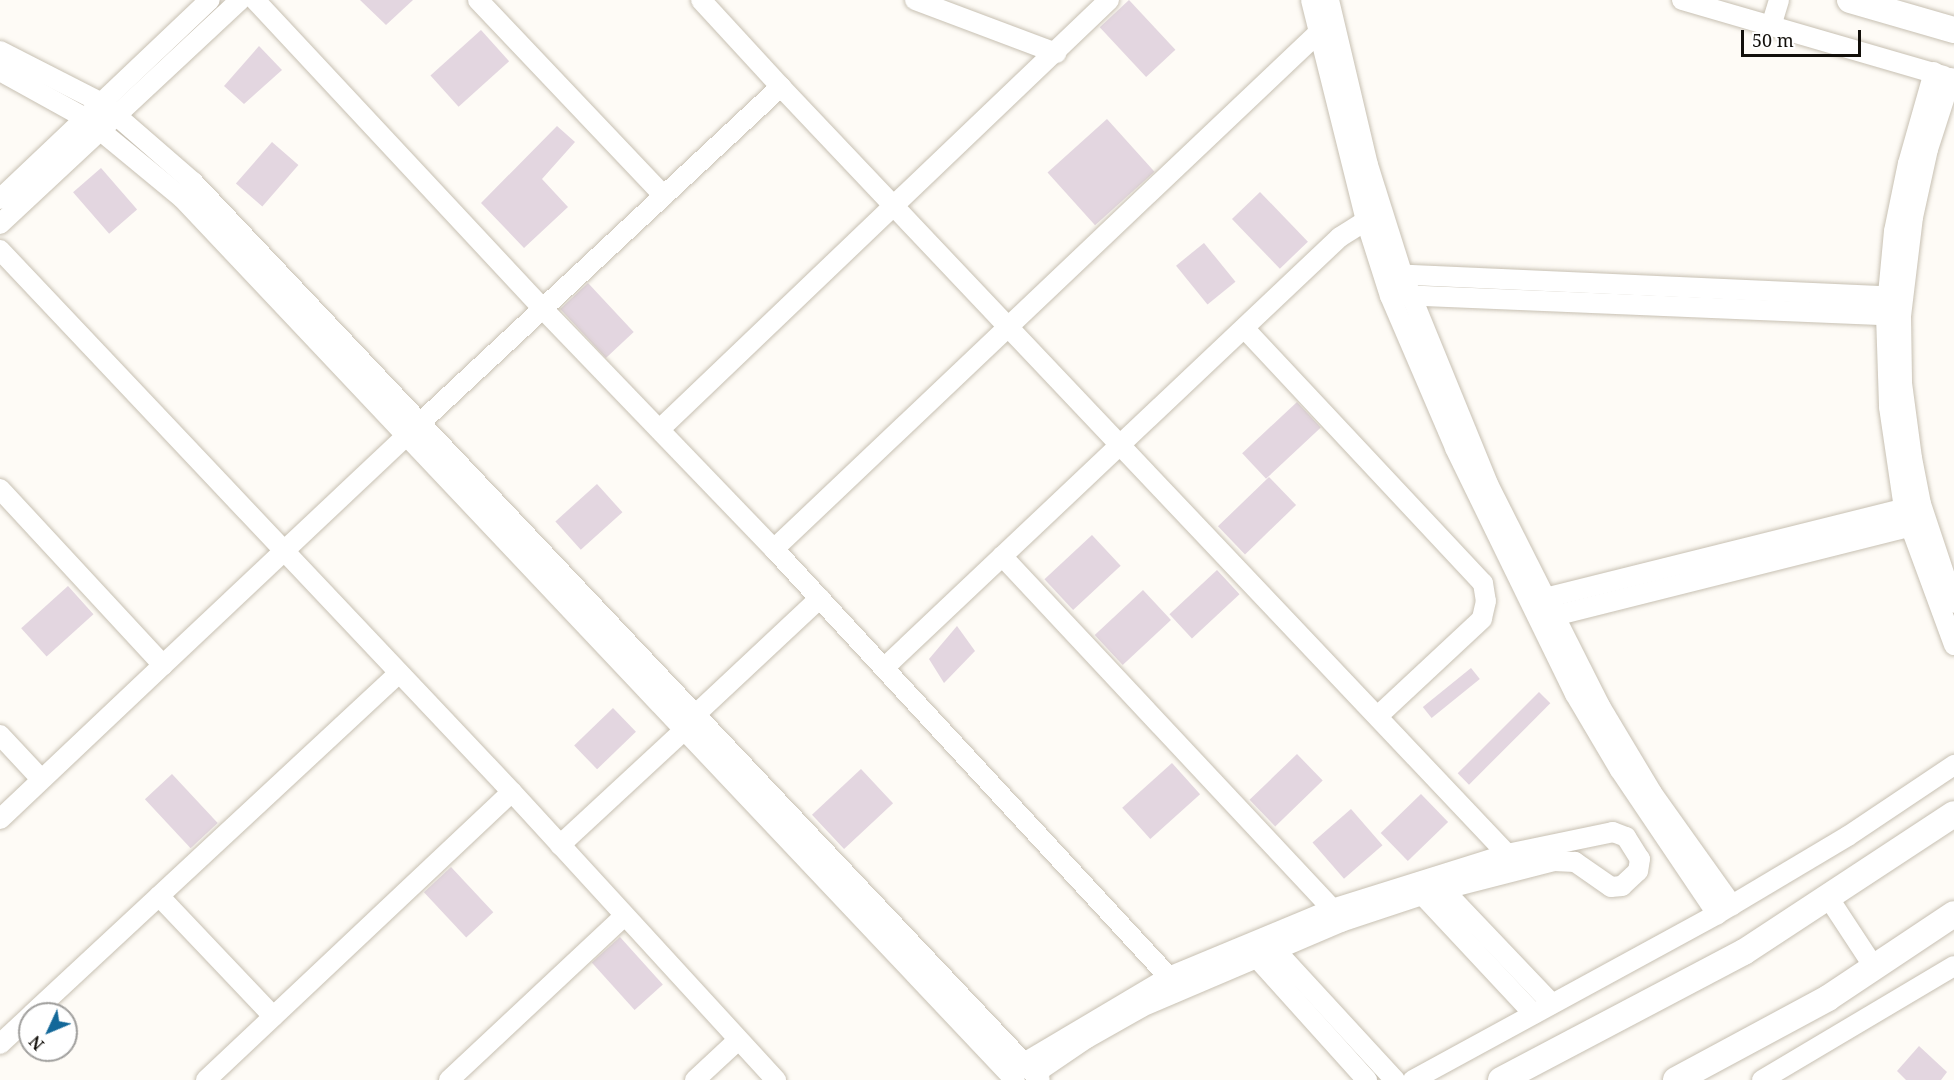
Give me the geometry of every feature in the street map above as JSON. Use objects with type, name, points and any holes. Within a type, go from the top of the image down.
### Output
[{"type":"main road","points":[[1850,0],[1954,30]]},
{"type":"main road","points":[[1501,1080],[1744,952],[1954,814]]},
{"type":"main road","points":[[1676,1080],[1828,998],[1954,914]]},
{"type":"street","points":[[0,224],[118,117],[240,0]]},
{"type":"street","points":[[255,0],[542,308],[820,598],[1169,977]]},
{"type":"street","points":[[478,0],[664,196]]},
{"type":"street","points":[[701,0],[781,87],[1122,443],[1507,854]]},
{"type":"street","points":[[915,0],[1056,52]]},
{"type":"street","points":[[660,429],[1109,0]]},
{"type":"street","points":[[1311,0],[1366,220],[1393,273],[1410,294],[1535,600]]},
{"type":"street","points":[[1329,0],[1393,273],[1390,296],[1535,600],[1620,770],[1724,910]]},
{"type":"street","points":[[1682,0],[1772,23],[1946,76],[1905,175],[1894,231],[1894,306],[1889,407],[1915,516],[1954,645]]},
{"type":"street","points":[[1772,23],[1779,0]]},
{"type":"street","points":[[0,199],[102,103],[198,4]]},
{"type":"street","points":[[774,549],[1319,32]]},
{"type":"street","points":[[0,51],[102,103],[193,182],[412,430],[684,731],[1019,1075]]},
{"type":"street","points":[[0,71],[85,118],[183,198],[695,715],[1019,1075]]},
{"type":"street","points":[[0,819],[542,308],[781,87]]},
{"type":"street","points":[[884,668],[1340,237],[1366,220]]},
{"type":"street","points":[[0,250],[512,792],[776,1080]]},
{"type":"street","points":[[1393,273],[1894,306]]},
{"type":"street","points":[[1390,296],[1410,294],[1894,306]]},
{"type":"street","points":[[1245,329],[1483,583],[1486,602],[1482,619],[1378,716]]},
{"type":"street","points":[[0,489],[163,665]]},
{"type":"street","points":[[1535,600],[1915,516]]},
{"type":"street","points":[[1915,516],[1954,603]]},
{"type":"street","points":[[1545,618],[1915,516]]},
{"type":"street","points":[[1002,556],[1332,909]]},
{"type":"street","points":[[695,715],[820,598]]},
{"type":"street","points":[[45,1002],[399,673]]},
{"type":"street","points":[[560,845],[684,731]]},
{"type":"street","points":[[0,735],[41,779]]},
{"type":"street","points":[[1413,1080],[1724,910],[1848,836],[1954,765]]},
{"type":"street","points":[[206,1080],[512,792]]},
{"type":"street","points":[[1019,1075],[1250,951],[1438,883],[1507,854],[1613,832],[1626,837],[1640,859],[1638,871],[1622,886],[1611,887],[1575,862],[1566,860],[1438,883]]},
{"type":"street","points":[[1438,883],[1552,1004]]},
{"type":"street","points":[[1269,943],[1332,909],[1417,890]]},
{"type":"street","points":[[1417,890],[1534,1014]]},
{"type":"street","points":[[159,896],[273,1016]]},
{"type":"street","points":[[1828,897],[1874,967]]},
{"type":"street","points":[[449,1080],[624,916]]},
{"type":"street","points":[[1269,943],[1395,1080]]},
{"type":"street","points":[[1019,1075],[1169,977],[1250,951]]},
{"type":"street","points":[[1250,951],[1367,1080]]},
{"type":"street","points":[[1762,1080],[1954,966]]},
{"type":"street","points":[[0,1044],[18,1027]]},
{"type":"street","points":[[695,1080],[738,1040]]},
{"type":"building","points":[[360,0],[413,0],[386,25]]},
{"type":"building","points":[[1129,0],[1175,50],[1146,77],[1100,27]]},
{"type":"building","points":[[481,30],[509,61],[459,107],[430,76]]},
{"type":"building","points":[[259,46],[282,70],[244,104],[224,86]]},
{"type":"building","points":[[1107,119],[1155,172],[1095,225],[1048,173]]},
{"type":"building","points":[[557,126],[575,142],[542,179],[568,207],[524,248],[481,203]]},
{"type":"building","points":[[272,142],[298,165],[262,206],[236,184]]},
{"type":"building","points":[[101,168],[137,210],[109,234],[73,192]]},
{"type":"building","points":[[1260,192],[1308,242],[1280,269],[1232,219]]},
{"type":"building","points":[[1204,243],[1235,282],[1207,305],[1176,266]]},
{"type":"building","points":[[588,283],[634,332],[606,358],[560,309]]},
{"type":"building","points":[[1297,402],[1321,428],[1266,479],[1242,453]]},
{"type":"building","points":[[1269,477],[1296,505],[1245,554],[1218,526]]},
{"type":"building","points":[[597,484],[622,512],[581,550],[555,521]]},
{"type":"building","points":[[1092,535],[1121,566],[1073,610],[1044,579]]},
{"type":"building","points":[[1217,570],[1240,594],[1192,638],[1169,614]]},
{"type":"building","points":[[68,586],[93,614],[47,656],[21,628]]},
{"type":"building","points":[[1143,590],[1171,620],[1123,665],[1095,635]]},
{"type":"building","points":[[957,626],[975,651],[944,683],[929,659]]},
{"type":"building","points":[[1471,668],[1480,679],[1432,718],[1423,707]]},
{"type":"building","points":[[1539,692],[1550,703],[1469,785],[1458,773]]},
{"type":"building","points":[[613,708],[636,732],[597,769],[574,746]]},
{"type":"building","points":[[1297,754],[1323,781],[1275,826],[1250,800]]},
{"type":"building","points":[[1172,763],[1200,794],[1150,839],[1122,808]]},
{"type":"building","points":[[861,769],[893,803],[844,849],[812,815]]},
{"type":"building","points":[[172,774],[218,823],[191,848],[145,799]]},
{"type":"building","points":[[1421,794],[1448,822],[1408,861],[1381,833]]},
{"type":"building","points":[[1351,809],[1382,845],[1344,879],[1313,842]]},
{"type":"building","points":[[451,867],[493,912],[466,938],[424,892]]},
{"type":"building","points":[[620,937],[663,985],[635,1010],[592,962]]},
{"type":"building","points":[[1919,1046],[1947,1072],[1941,1080],[1906,1080],[1897,1071]]}]
